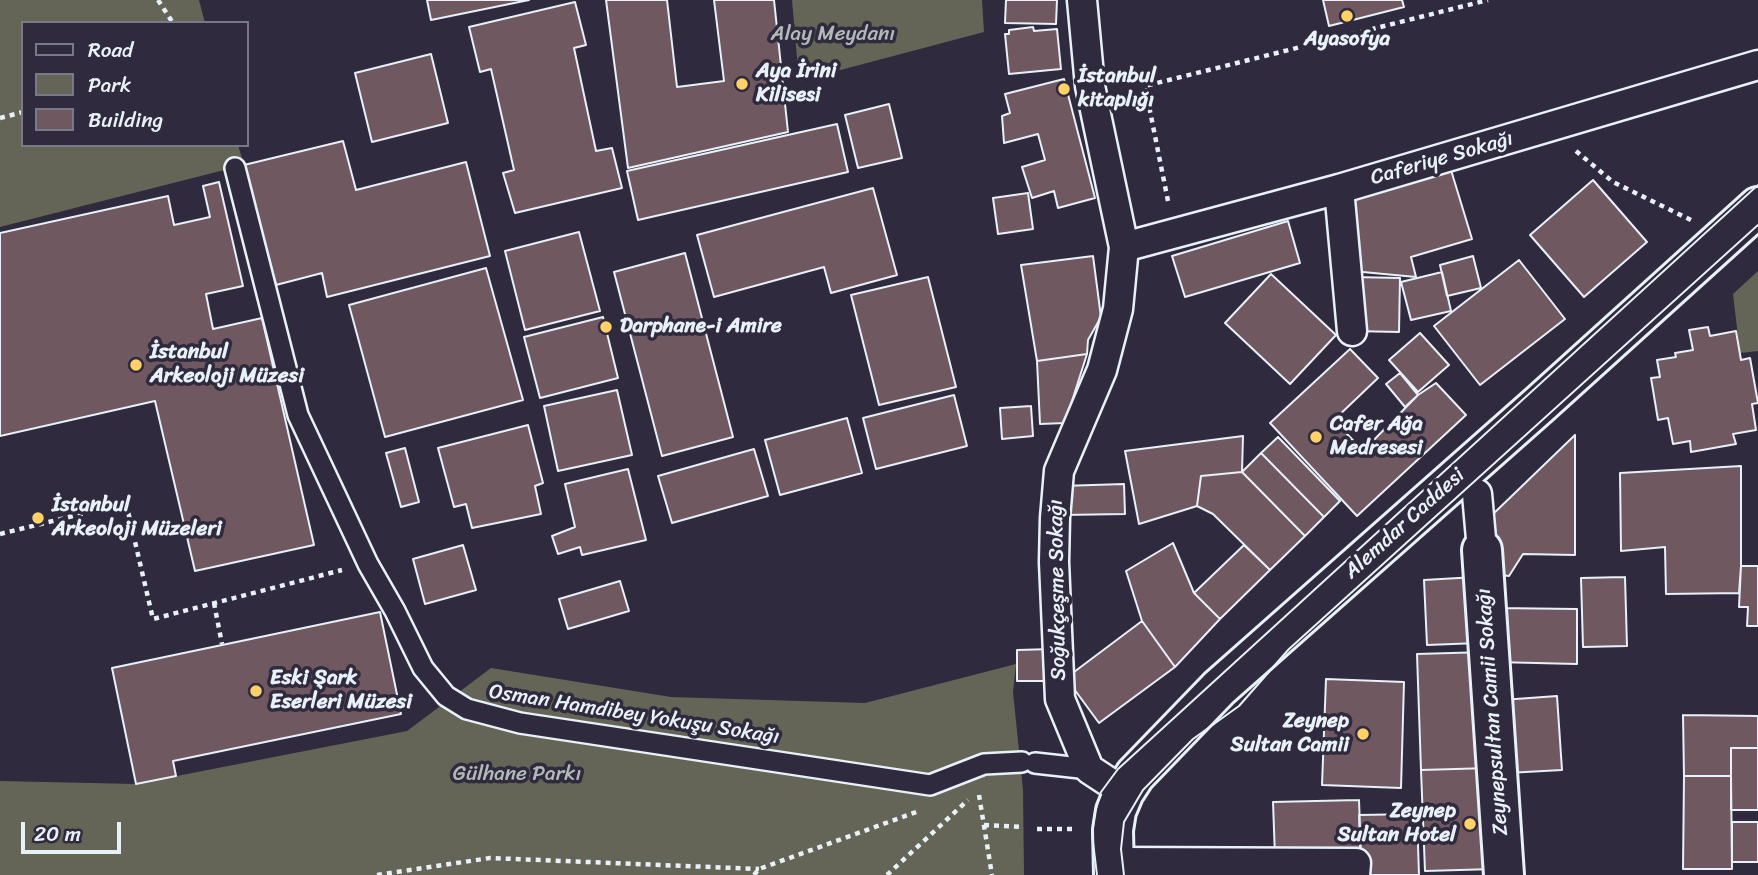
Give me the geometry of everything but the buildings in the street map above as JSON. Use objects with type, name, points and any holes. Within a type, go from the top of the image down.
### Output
[{"type":"street","name":"Soğukçeşme Sokağı","points":[[1082,0],[1090,86],[1124,247],[1118,309],[1102,370],[1059,471],[1055,518],[1060,699],[1089,769]]},
{"type":"street","name":"Caferiye Sokağı","points":[[1124,247],[1339,189],[1758,65]]},
{"type":"street","points":[[1339,189],[1352,331]]},
{"type":"street","name":"Alemdar Caddesi","points":[[1114,869],[1113,830],[1124,792],[1135,775],[1219,688],[1758,207]]},
{"type":"street","points":[[1477,494],[1482,550]]},
{"type":"street","name":"Zeynepsultan Camii Sokağı","points":[[1482,550],[1504,875]]},
{"type":"street","points":[[1089,769],[1124,792]]},
{"type":"street","points":[[1114,869],[1356,863],[1355,875]]},
{"type":"lane","name":"Osman Hamdibey Yokuşu Sokağı","points":[[235,167],[298,415],[368,564],[423,668],[446,696],[467,709],[520,723],[930,785],[984,764],[1029,762],[1089,769]]},
{"type":"path","points":[[158,0],[172,21]]},
{"type":"path","points":[[1168,201],[1145,86],[1488,0]]},
{"type":"path","points":[[0,118],[21,113]]},
{"type":"path","points":[[1553,126],[1581,157],[1613,182],[1695,222]]},
{"type":"path","points":[[0,534],[126,503],[153,619],[368,564]]},
{"type":"path","points":[[214,603],[222,644]]},
{"type":"path","points":[[887,875],[979,790],[992,875]]},
{"type":"path","points":[[377,875],[490,858],[760,869],[927,808]]},
{"type":"path","points":[[984,825],[1024,828]]},
{"type":"path","points":[[1037,829],[1072,829]]},
{"type":"path","points":[[754,875],[760,869]]},
{"type":"green space","points":[[0,0],[199,0],[204,21],[21,21],[21,147],[239,147],[244,165],[0,227]]},
{"type":"green space","name":"Alay Meydanı","points":[[792,0],[982,0],[984,32],[799,81]]},
{"type":"green space","points":[[1758,271],[1758,351],[1740,353],[1733,294]]},
{"type":"green space","name":"Gülhane Parkı","points":[[1016,664],[1013,692],[1023,790],[1024,875],[0,875],[0,781],[136,784],[407,731],[491,668],[671,697],[865,703]]},
{"type":"tram line","points":[[1097,875],[1092,834],[1095,812],[1101,792],[1118,769],[1758,185]]},
{"type":"tram line","points":[[1124,875],[1121,849],[1124,822],[1143,790],[1193,739],[1239,706],[1289,649],[1758,225]]},
{"type":"place","name":"Ayasofya","points":[[1347,16]]},
{"type":"place","name":"Aya İrini Kilisesi","points":[[742,84]]},
{"type":"place","name":"İstanbul kitaplığı","points":[[1064,89]]},
{"type":"place","name":"Darphane-i Amire","points":[[606,327]]},
{"type":"place","name":"İstanbul Arkeoloji Müzesi","points":[[136,365]]},
{"type":"place","name":"Cafer Ağa Medresesi","points":[[1316,437]]},
{"type":"place","name":"İstanbul Arkeoloji Müzeleri","points":[[38,518]]},
{"type":"place","name":"Eski Şark Eserleri Müzesi","points":[[256,691]]},
{"type":"place","name":"Zeynep Sultan Camii","points":[[1363,734]]},
{"type":"place","name":"Zeynep Sultan Hotel","points":[[1470,824]]}]
